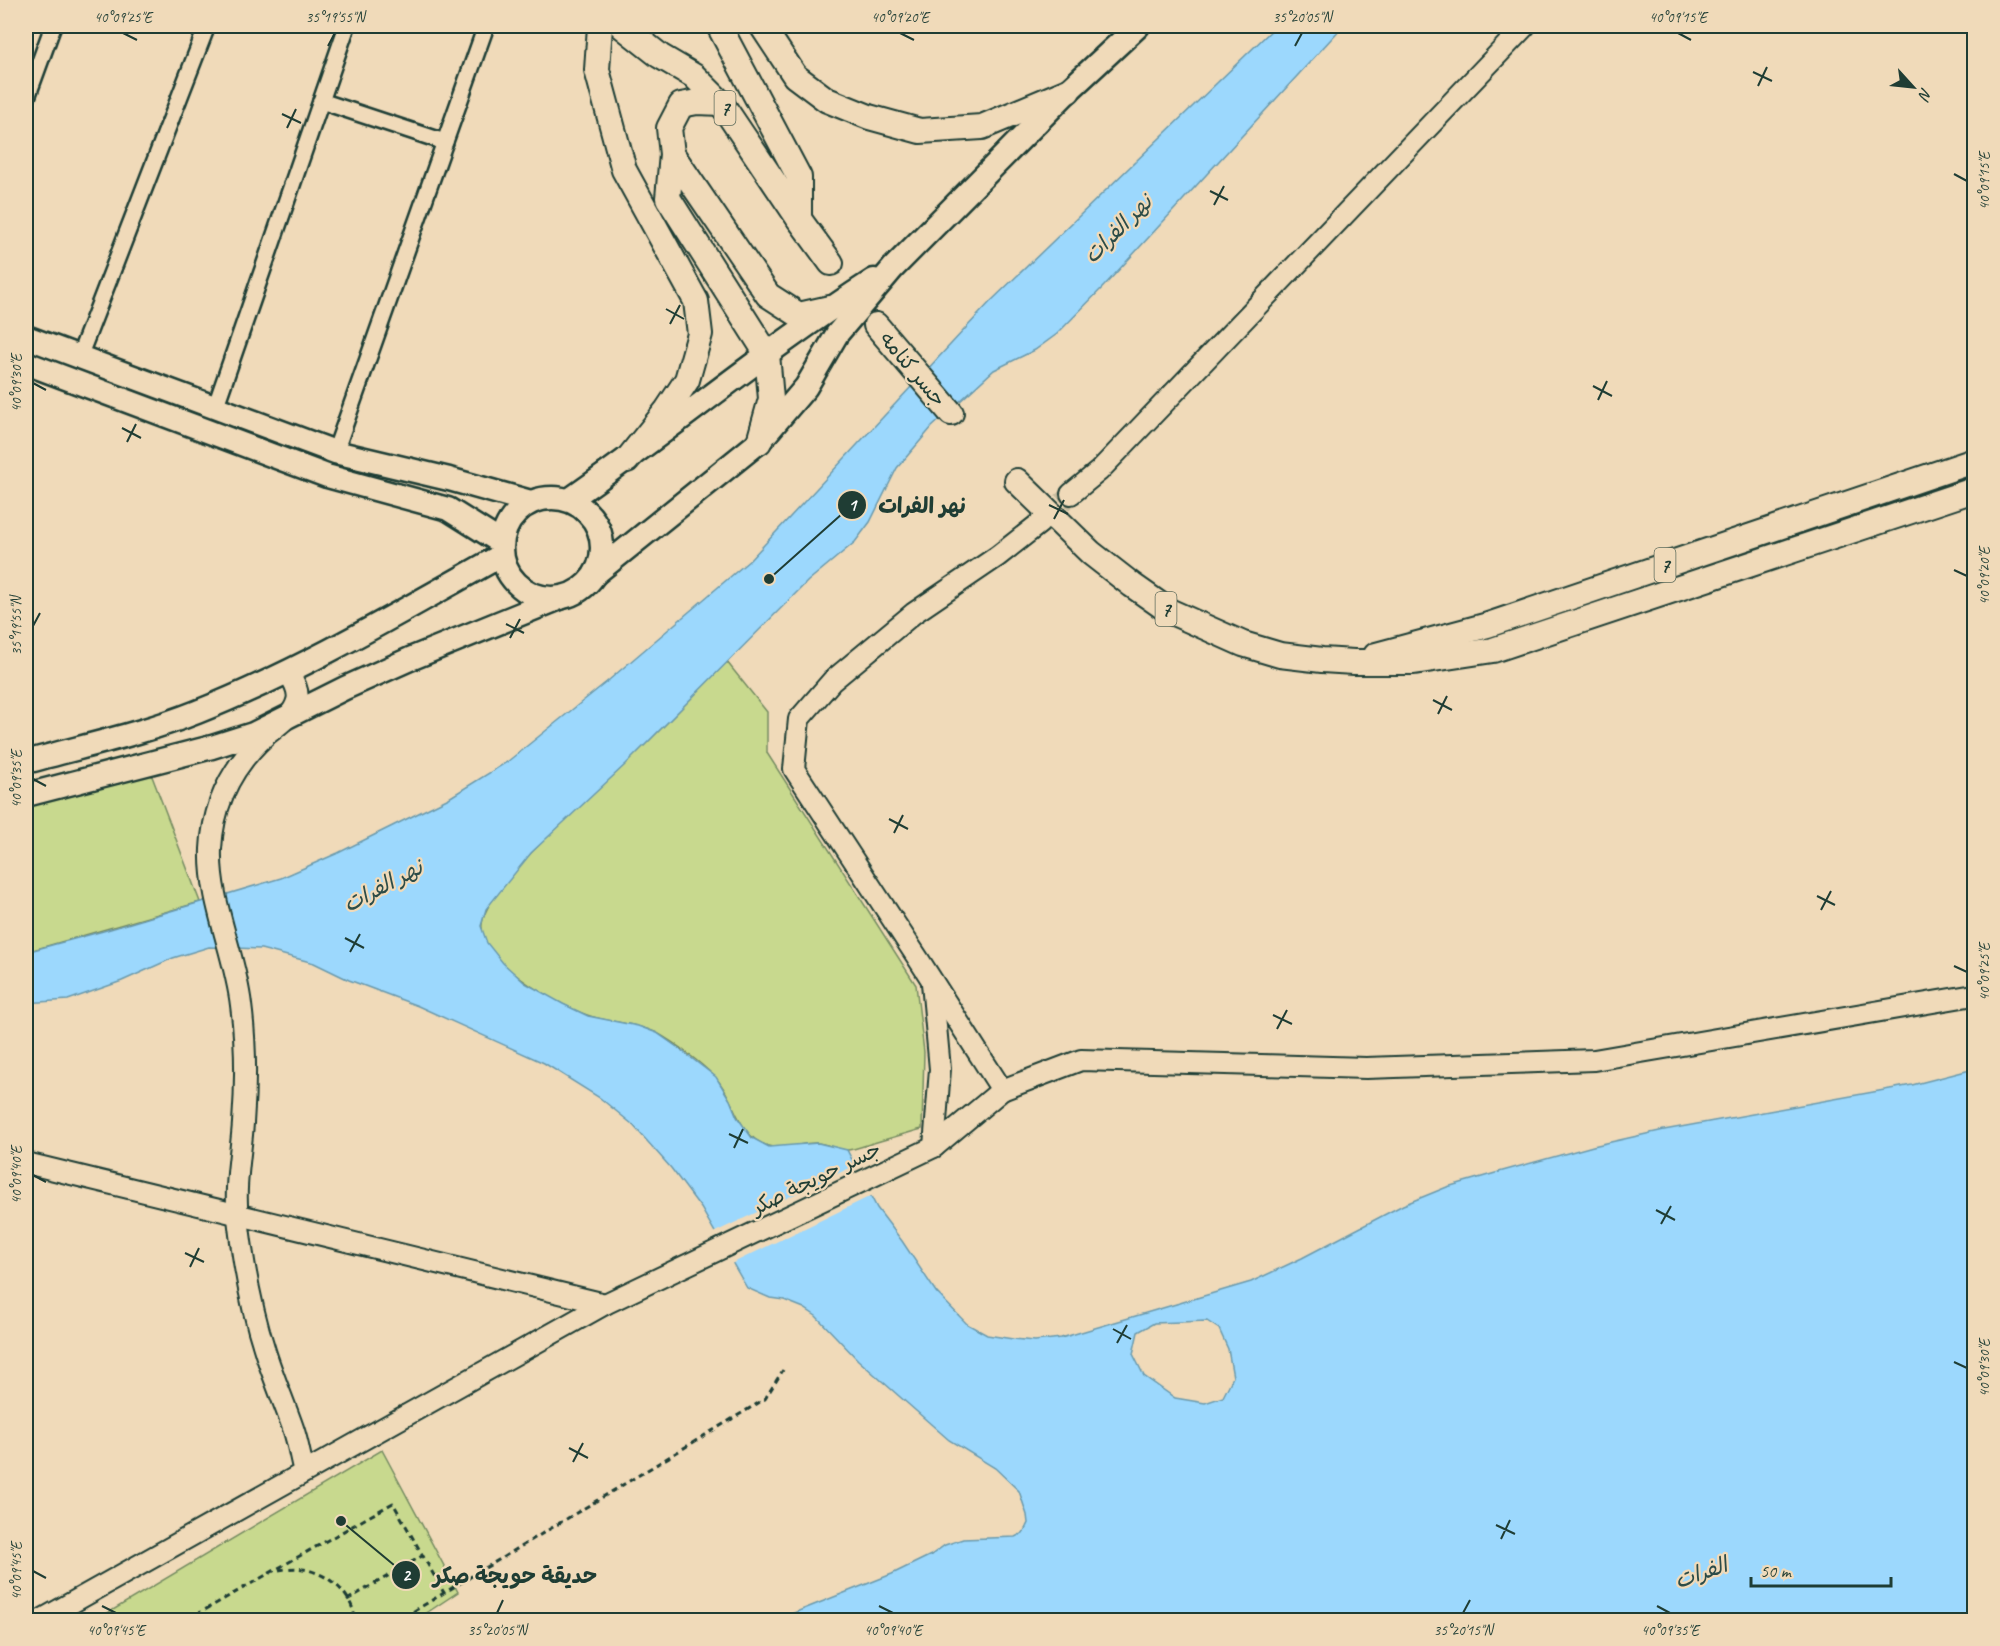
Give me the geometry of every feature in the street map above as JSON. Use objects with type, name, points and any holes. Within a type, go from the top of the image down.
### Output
[{"type":"main road","points":[[600,26],[597,70],[624,170],[696,301],[700,334],[687,380],[667,410],[627,460]]},
{"type":"main road","name":"7","points":[[622,26],[660,56],[694,76],[721,102],[831,263]]},
{"type":"main road","points":[[762,26],[795,76],[827,100],[869,117],[920,131],[982,127],[1068,91]]},
{"type":"main road","points":[[595,574],[759,441],[806,387],[837,334],[893,268],[1068,91],[1138,26]]},
{"type":"main road","name":"7","points":[[718,27],[799,177],[799,219]]},
{"type":"main road","points":[[721,102],[681,105],[669,128],[672,154],[668,198],[767,354],[771,399],[759,441]]},
{"type":"main road","points":[[672,154],[768,295],[799,315],[830,308]]},
{"type":"main road","points":[[569,500],[627,460],[830,308],[893,268]]},
{"type":"main road","name":"جسر كنامه","points":[[876,325],[951,413]]},
{"type":"main road","points":[[26,338],[334,452],[449,479],[531,502]]},
{"type":"main road","points":[[26,363],[327,476],[447,509],[502,549]]},
{"type":"main road","name":"7","points":[[1354,662],[1488,625],[1974,461]]},
{"type":"main road","name":"7","points":[[1017,481],[1091,554],[1169,611],[1243,644],[1280,655],[1354,662],[1414,662],[1493,650],[1974,490]]},
{"type":"main road","points":[[26,795],[254,734],[345,688],[450,641],[574,594],[586,586],[601,561],[603,546],[600,531],[588,513],[569,500],[550,498],[531,502],[517,512],[507,526],[502,549],[507,571],[516,584],[530,594],[546,599],[560,598]]},
{"type":"main road","points":[[26,762],[145,730],[197,712],[288,672],[375,626],[502,549]]},
{"type":"street","points":[[26,100],[53,26]]},
{"type":"street","points":[[79,357],[207,26]]},
{"type":"street","points":[[215,408],[347,26]]},
{"type":"street","points":[[334,452],[486,26]]},
{"type":"street","points":[[1071,494],[1099,471],[1525,26]]},
{"type":"street","points":[[321,101],[445,142]]},
{"type":"street","points":[[1002,1090],[794,769],[799,720],[832,681],[914,613],[998,556],[1040,524]]},
{"type":"street","points":[[288,672],[298,693],[298,700],[288,717],[264,737],[246,757],[218,803],[212,830],[211,862],[213,882],[236,975],[243,1029],[245,1076],[237,1187],[238,1216],[256,1319],[294,1431],[304,1472]]},
{"type":"street","points":[[931,978],[940,1069],[934,1147]]},
{"type":"street","name":"جسر حويجة صكر","points":[[41,1620],[605,1304],[934,1147],[1002,1090],[1081,1060],[1366,1068],[1594,1060],[1974,995]]},
{"type":"street","points":[[26,1162],[238,1216],[605,1304]]},
{"type":"path","points":[[407,1620],[414,1611],[765,1399],[783,1370]]},
{"type":"path","points":[[187,1620],[393,1503],[444,1593]]},
{"type":"path","points":[[347,1600],[422,1556]]},
{"type":"path","points":[[276,1570],[302,1568],[325,1576],[344,1593],[355,1620]]},
{"type":"green space","points":[[727,662],[767,712],[767,753],[916,985],[924,1052],[922,1129],[848,1150],[817,1143],[780,1148],[768,1146],[749,1134],[714,1076],[679,1047],[649,1029],[595,1018],[540,992],[506,966],[484,938],[482,924],[488,907],[521,864],[567,817],[638,752]]},
{"type":"green space","points":[[150,771],[200,902],[26,952],[26,805]]},
{"type":"green space","points":[[382,1450],[458,1592],[418,1620],[96,1620]]},
{"type":"water","name":"الفرات","points":[[1276,26],[1343,26],[1057,334],[1035,350],[994,370],[932,427],[897,468],[870,522],[855,542],[808,581],[626,764],[531,853],[486,909],[481,926],[487,943],[503,963],[525,983],[563,1004],[588,1016],[638,1026],[657,1033],[677,1047],[716,1077],[737,1117],[752,1138],[769,1147],[818,1143],[847,1150],[877,1208],[936,1292],[967,1324],[987,1335],[1035,1341],[1061,1338],[1251,1282],[1403,1205],[1447,1187],[1593,1146],[1664,1130],[1912,1085],[1974,1069],[1974,1620],[776,1620],[892,1574],[931,1555],[945,1545],[963,1539],[1015,1537],[1023,1533],[1028,1523],[1027,1515],[1019,1491],[995,1468],[949,1440],[858,1360],[816,1316],[804,1308],[784,1300],[770,1298],[747,1288],[701,1208],[671,1168],[632,1124],[600,1098],[544,1063],[418,1006],[349,980],[314,963],[261,949],[209,947],[173,958],[122,981],[68,1000],[26,1003],[26,952],[281,878],[338,853],[449,798],[507,762],[609,680],[750,560],[991,301]],"holes":[[[1207,1321],[1219,1329],[1228,1349],[1233,1377],[1223,1397],[1205,1403],[1175,1398],[1144,1376],[1133,1354],[1138,1332],[1154,1323]]]},
{"type":"pier","points":[[858,1164],[873,1195],[731,1264],[713,1233]]},
{"type":"tunnel","points":[[1040,523],[1071,494]]},
{"type":"place","name":"نهر الفرات","points":[[769,579]]},
{"type":"place","name":"حديقة حويجة صكر","points":[[341,1521]]}]
